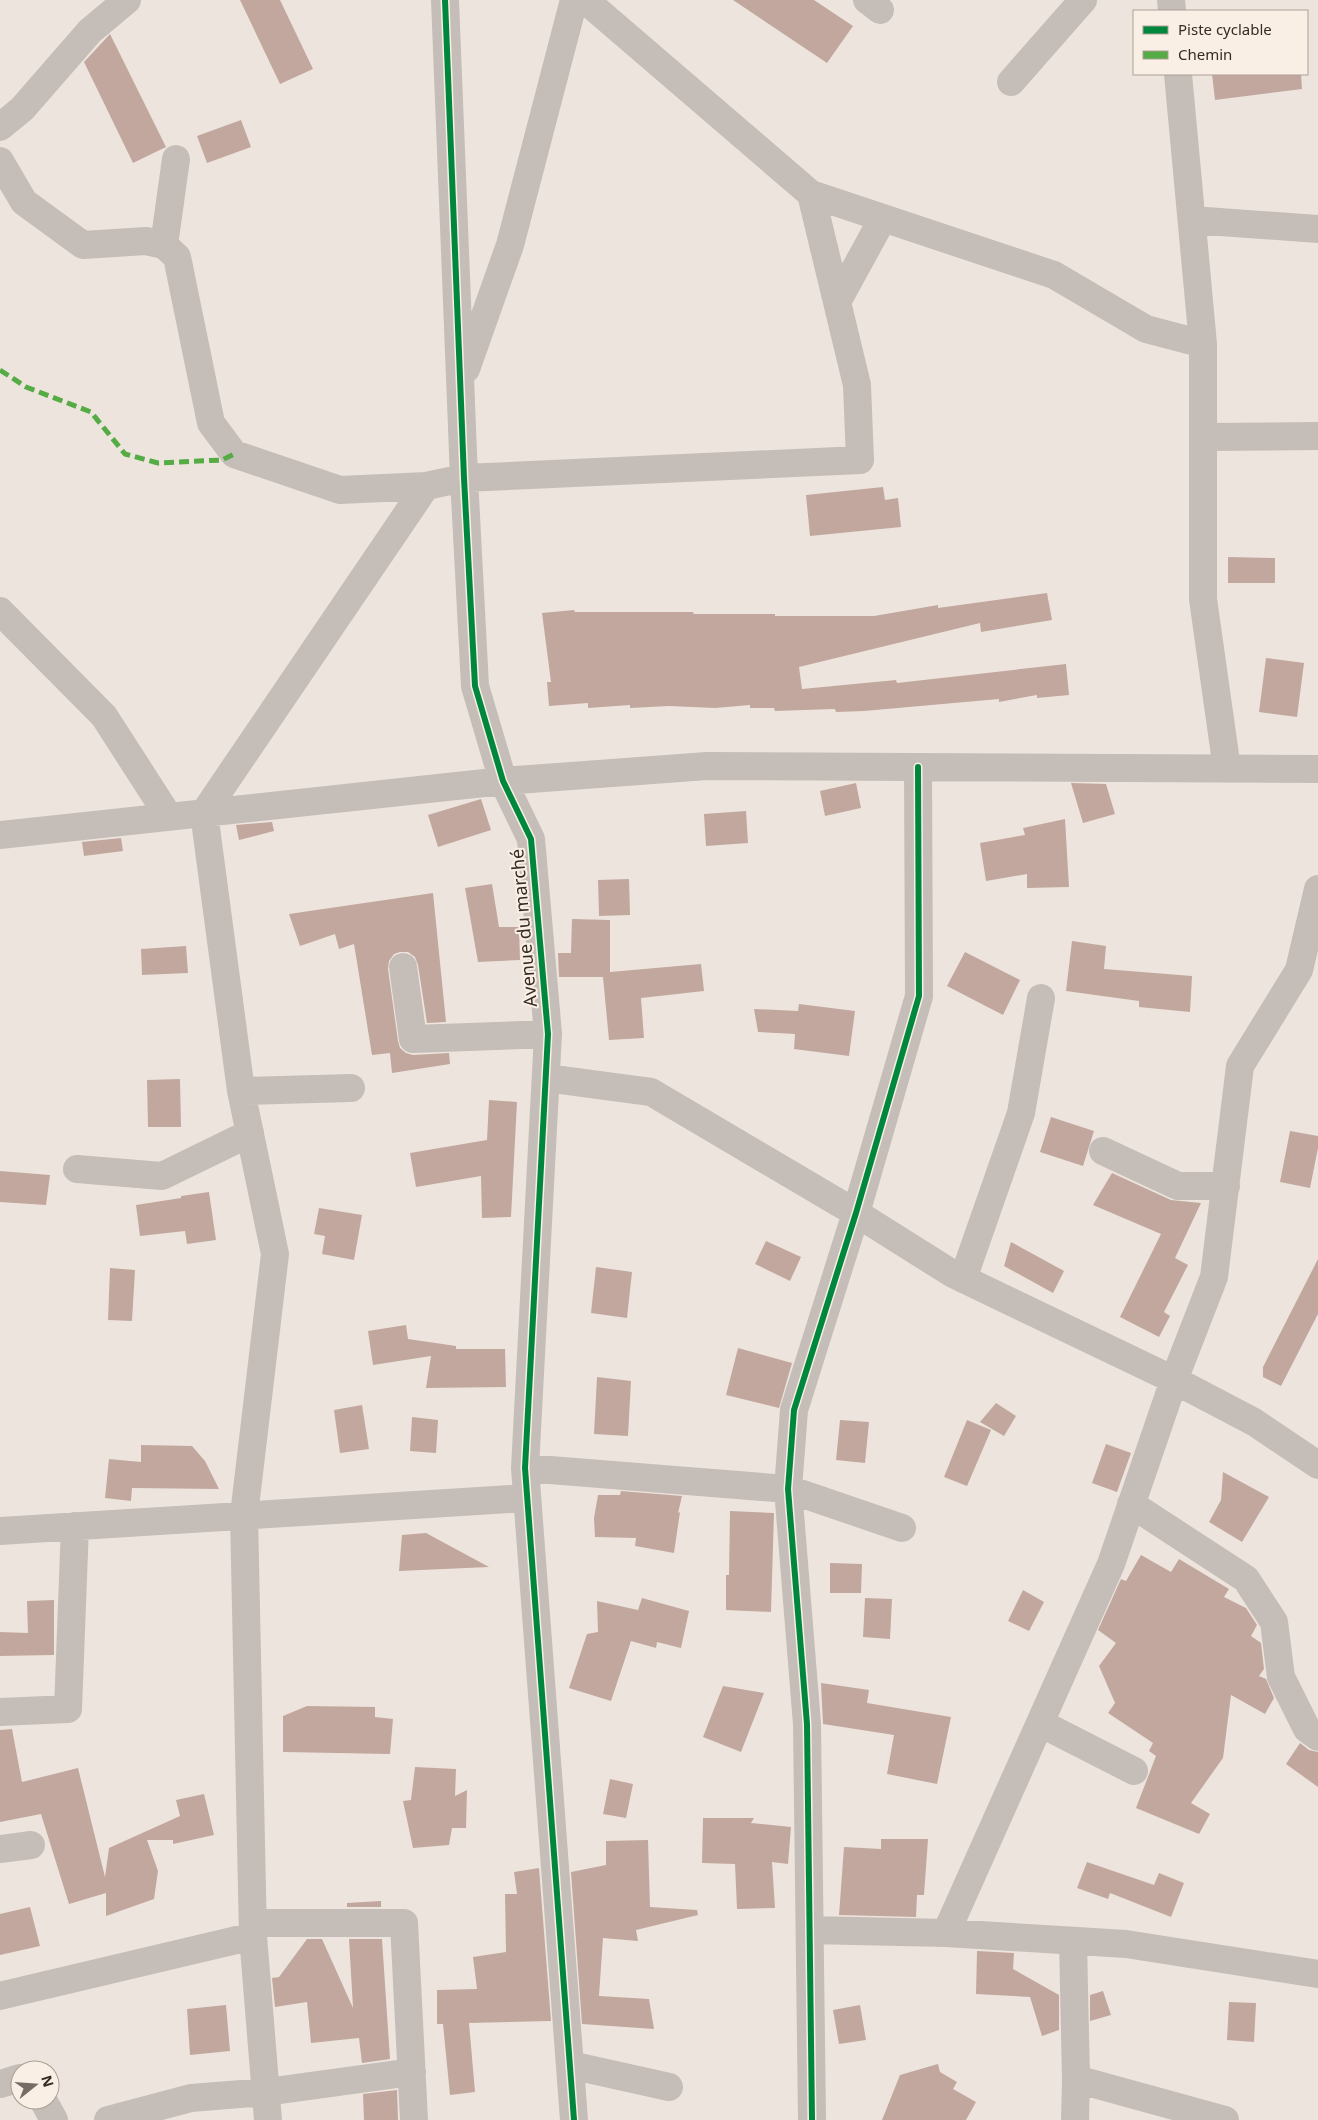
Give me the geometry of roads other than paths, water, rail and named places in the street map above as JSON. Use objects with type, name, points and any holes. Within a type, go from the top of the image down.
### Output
[{"type":"street","points":[[0,127],[22,109],[90,31],[127,0]]},
{"type":"street","name":"Avenue du marché","points":[[445,0],[464,478],[475,686],[503,781],[531,839],[548,1034],[525,1468],[574,2120]]},
{"type":"street","points":[[461,383],[510,245],[574,0]]},
{"type":"street","points":[[585,0],[811,194],[1054,275],[1146,329],[1202,344]]},
{"type":"street","points":[[1011,82],[1083,0]]},
{"type":"street","points":[[1178,75],[1202,344],[1203,600],[1227,769]]},
{"type":"street","points":[[164,245],[176,158]]},
{"type":"street","points":[[0,161],[24,202],[83,245],[146,241],[164,245],[177,257],[211,423],[234,454],[340,490],[426,486],[464,478],[860,460],[857,385],[811,194]]},
{"type":"street","points":[[837,302],[883,218]]},
{"type":"street","points":[[1192,220],[1318,229]]},
{"type":"street","points":[[1203,437],[1318,436]]},
{"type":"street","points":[[268,2120],[253,1930],[244,1515],[275,1254],[241,1091],[204,814],[426,486]]},
{"type":"street","points":[[0,611],[104,716],[169,817]]},
{"type":"street","points":[[0,835],[503,781],[707,766],[1318,769]]},
{"type":"street","points":[[812,2120],[807,1724],[788,1489],[794,1410],[856,1213],[919,996],[918,767]]},
{"type":"street","points":[[946,1933],[1111,1564],[1174,1380],[1214,1277],[1240,1066],[1299,970],[1318,889]]},
{"type":"street","points":[[403,967],[413,1039],[548,1034]]},
{"type":"street","points":[[963,1279],[1021,1113],[1042,998]]},
{"type":"street","points":[[546,1078],[651,1092],[856,1213],[963,1279],[1174,1380],[1254,1422],[1318,1465]]},
{"type":"street","points":[[241,1091],[351,1088]]},
{"type":"street","points":[[77,1169],[162,1176],[250,1133]]},
{"type":"street","points":[[1103,1151],[1178,1186],[1226,1186]]},
{"type":"street","points":[[525,1468],[788,1489],[902,1528]]},
{"type":"street","points":[[0,1530],[527,1498]]},
{"type":"street","points":[[1131,1504],[1246,1579],[1274,1622],[1281,1677],[1307,1729],[1318,1737]]},
{"type":"street","points":[[0,1712],[68,1710],[75,1526]]},
{"type":"street","points":[[1040,1723],[1134,1771]]},
{"type":"street","points":[[0,1849],[31,1845]]},
{"type":"street","points":[[0,1996],[253,1930],[404,1923],[414,2120]]},
{"type":"street","points":[[810,1930],[946,1933],[1126,1944],[1318,1974]]},
{"type":"street","points":[[1073,1941],[1075,2120]]},
{"type":"street","points":[[570,2065],[669,2087]]},
{"type":"street","points":[[108,2120],[191,2098],[266,2092],[412,2072]]},
{"type":"street","points":[[1076,2080],[1225,2120]]}]
